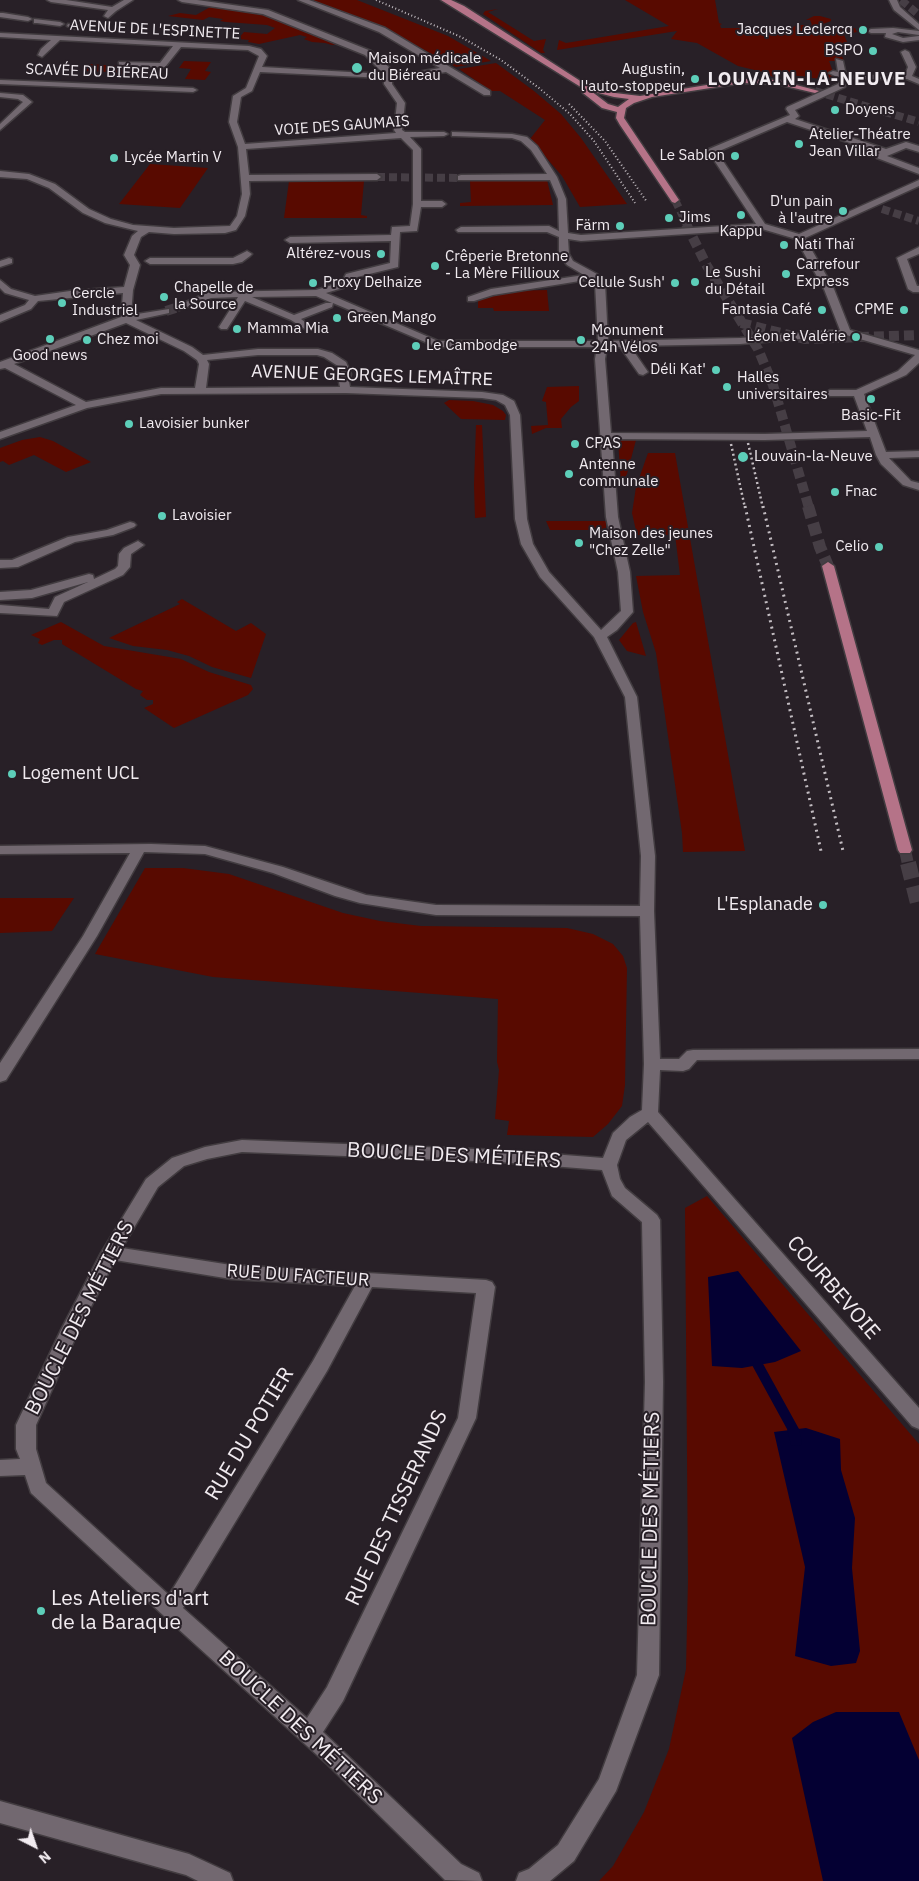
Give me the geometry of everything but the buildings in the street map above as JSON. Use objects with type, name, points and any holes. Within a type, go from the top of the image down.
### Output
[{"type":"main road","points":[[445,0],[461,8],[582,86],[605,106],[621,111]]},
{"type":"main road","points":[[675,200],[620,118],[622,107],[639,98],[743,80],[777,82],[815,92]]},
{"type":"main road","points":[[582,86],[614,95],[639,98]]},
{"type":"main road","points":[[828,566],[905,850]]},
{"type":"street","points":[[51,0],[113,9]]},
{"type":"street","points":[[104,18],[113,9],[130,0]]},
{"type":"street","points":[[179,307],[210,294],[243,295],[279,290],[317,293],[346,284],[350,276],[395,265],[395,229],[417,226],[417,149],[398,130],[401,104],[390,87],[387,76],[388,71],[368,53],[265,12],[182,0]]},
{"type":"street","points":[[302,0],[382,30],[487,93]]},
{"type":"street","points":[[893,0],[918,32]]},
{"type":"street","points":[[3,15],[28,19]]},
{"type":"street","points":[[905,15],[916,15]]},
{"type":"street","points":[[37,21],[60,24]]},
{"type":"street","points":[[70,26],[80,28]]},
{"type":"street","points":[[871,30],[918,32]]},
{"type":"street","points":[[894,30],[888,35],[900,40],[918,32]]},
{"type":"street","name":"AVENUE DE L'ESPINETTE","points":[[0,36],[249,48],[258,51],[263,56],[257,69]]},
{"type":"street","points":[[42,55],[46,48],[57,39]]},
{"type":"street","points":[[900,40],[912,67],[908,77]]},
{"type":"street","points":[[125,64],[162,64],[178,45]]},
{"type":"street","points":[[721,153],[789,120],[795,116],[790,109],[842,85],[843,77],[839,61]]},
{"type":"street","points":[[0,174],[29,177],[52,186],[86,212],[108,221],[146,230],[225,230],[233,228],[241,216],[246,194],[242,147],[233,122],[237,96],[249,89],[257,69],[402,77],[449,69]]},
{"type":"street","points":[[833,72],[843,77],[908,77],[919,82]]},
{"type":"street","name":"SCAVÉE DU BIÉREAU","points":[[0,82],[193,90]]},
{"type":"street","points":[[0,95],[20,97],[28,102],[0,128]]},
{"type":"street","points":[[789,120],[867,148],[886,152]]},
{"type":"street","name":"VOIE DES GAUMAIS","points":[[242,147],[402,135],[444,134]]},
{"type":"street","points":[[455,134],[496,134],[524,139],[534,148],[553,177],[562,199],[561,234],[564,254],[570,263],[597,280]]},
{"type":"street","points":[[919,149],[906,145],[880,156],[919,170]]},
{"type":"street","points":[[721,153],[730,147]]},
{"type":"street","points":[[721,153],[762,226]]},
{"type":"street","points":[[246,178],[377,177]]},
{"type":"street","points":[[461,178],[553,177]]},
{"type":"street","points":[[461,230],[549,229],[561,234],[581,238],[659,236],[762,226],[800,237],[919,183]]},
{"type":"street","points":[[417,204],[442,204]]},
{"type":"street","points":[[871,205],[882,209]]},
{"type":"street","points":[[852,214],[866,218]]},
{"type":"street","points":[[126,319],[128,290],[135,264],[129,255],[137,236],[146,230]]},
{"type":"street","points":[[800,237],[829,289],[846,332]]},
{"type":"street","points":[[290,240],[396,238]]},
{"type":"street","points":[[919,250],[902,258],[910,273],[913,289],[919,289]]},
{"type":"street","points":[[150,261],[234,261],[247,254]]},
{"type":"street","points":[[372,270],[385,274]]},
{"type":"street","points":[[471,299],[492,292],[597,280]]},
{"type":"street","points":[[597,280],[602,344],[600,360],[612,517],[624,572],[628,612],[613,627],[600,636]]},
{"type":"street","points":[[0,282],[8,291],[35,299],[70,294],[128,290]]},
{"type":"street","points":[[829,289],[840,289]]},
{"type":"street","points":[[317,293],[332,302],[438,342],[528,349],[623,343],[717,341],[846,332],[919,355],[902,373],[858,393],[830,393]]},
{"type":"street","points":[[243,295],[294,318],[305,326]]},
{"type":"street","points":[[224,327],[243,295]]},
{"type":"street","points":[[0,319],[28,307],[35,299]]},
{"type":"street","points":[[294,318],[332,302],[352,302]]},
{"type":"street","points":[[2,365],[126,319],[166,311]]},
{"type":"street","points":[[126,319],[188,349],[201,358],[204,364],[200,390]]},
{"type":"street","points":[[623,343],[644,372]]},
{"type":"street","points":[[201,358],[258,352],[318,352],[328,355],[342,364],[346,374],[344,382],[346,390]]},
{"type":"street","points":[[2,365],[85,405]]},
{"type":"street","name":"AVENUE GEORGES LEMAÎTRE","points":[[0,436],[85,405],[160,390],[346,390],[482,395],[499,397],[510,403],[515,415],[521,519],[527,544],[544,574],[600,636],[631,697],[648,856],[647,910]]},
{"type":"street","points":[[858,393],[874,439],[885,462],[907,483],[919,487]]},
{"type":"street","points":[[607,436],[745,433],[874,439]]},
{"type":"street","points":[[864,443],[874,439]]},
{"type":"street","points":[[881,455],[919,454]]},
{"type":"street","points":[[0,564],[14,564],[72,539],[109,534],[130,525]]},
{"type":"street","points":[[0,608],[18,608],[53,613],[59,600],[119,572],[124,567],[125,554],[128,550],[138,545]]},
{"type":"street","points":[[0,596],[32,594],[124,567]]},
{"type":"street","points":[[10,619],[18,608]]},
{"type":"street","points":[[0,1076],[90,936],[140,848]]},
{"type":"street","points":[[0,850],[140,848],[205,850],[278,870],[340,893],[365,900],[436,910],[647,910],[652,1064],[650,1113],[636,1120],[619,1137],[613,1150],[610,1165]]},
{"type":"street","points":[[652,1064],[683,1065],[693,1055],[919,1054]]},
{"type":"street","name":"COURBEVOIE","points":[[650,1113],[919,1421]]},
{"type":"street","name":"BOUCLE DES MÉTIERS","points":[[471,1881],[453,1872],[309,1734],[38,1487],[30,1467],[26,1449],[26,1425],[70,1330],[110,1253],[152,1183],[178,1162],[205,1153],[242,1146],[500,1156],[610,1165],[612,1179],[618,1192],[651,1220],[654,1382],[648,1675],[608,1784],[566,1853],[532,1880]]},
{"type":"street","name":"RUE DU FACTEUR","points":[[110,1253],[231,1272],[486,1287]]},
{"type":"street","name":"RUE DU POTIER","points":[[171,1610],[320,1366],[367,1280]]},
{"type":"street","name":"RUE DES TISSERANDS","points":[[309,1734],[335,1694],[467,1418],[486,1287]]},
{"type":"street","points":[[0,1468],[30,1467]]},
{"type":"street","points":[[0,1812],[190,1866],[222,1881]]},
{"type":"shaded area","points":[[312,0],[357,0],[448,36],[491,61],[456,67],[380,26]]},
{"type":"shaded area","points":[[625,0],[715,0],[719,23],[722,24],[720,25],[721,28],[791,28],[797,25],[812,25],[810,20],[806,20],[814,16],[820,16],[831,19],[831,21],[823,24],[825,28],[855,28],[857,32],[844,35],[848,44],[859,47],[838,47],[844,61],[829,61],[837,83],[783,74],[776,77],[764,75],[767,73],[738,66],[697,43],[671,39],[677,31],[557,50],[559,40],[566,43],[669,26]]},
{"type":"shaded area","points":[[212,6],[262,14],[338,44],[312,42],[304,39],[307,37],[300,35],[259,44],[248,42],[249,40],[238,39],[244,32],[267,34],[275,28],[267,25],[220,21],[223,19],[209,17],[203,20],[168,16],[180,13],[196,15]]},
{"type":"shaded area","points":[[498,9],[488,12],[534,41],[546,39],[543,50],[545,53],[541,53],[483,14],[485,11]]},
{"type":"shaded area","points":[[184,61],[211,62],[205,71],[211,72],[205,80],[185,79],[191,69],[179,68]]},
{"type":"shaded area","points":[[496,63],[561,114],[581,138],[627,204],[580,207],[562,176],[530,139],[545,120],[500,91],[491,91],[459,69]]},
{"type":"shaded area","points":[[90,64],[134,67],[127,76],[109,75],[110,72],[84,71]]},
{"type":"shaded area","points":[[150,164],[208,168],[180,208],[119,204]]},
{"type":"shaded area","points":[[547,180],[553,205],[460,206],[460,203],[471,202],[470,181]]},
{"type":"shaded area","points":[[289,181],[364,181],[361,215],[367,216],[367,218],[284,218]]},
{"type":"shaded area","points":[[547,290],[549,311],[494,311],[493,308],[478,308],[478,301],[492,294],[510,291]]},
{"type":"shaded area","points":[[579,386],[579,401],[561,419],[562,428],[546,428],[532,434],[531,426],[548,425],[546,402],[542,401],[547,387]]},
{"type":"shaded area","points":[[449,400],[473,401],[493,405],[503,411],[506,415],[505,420],[461,419],[444,403]]},
{"type":"shaded area","points":[[476,425],[482,425],[486,517],[475,518],[474,485]]},
{"type":"shaded area","points":[[40,437],[53,441],[91,462],[66,472],[34,455],[9,465],[3,461],[0,462],[0,448],[22,440]]},
{"type":"shaded area","points":[[618,440],[636,440],[627,474],[621,483]]},
{"type":"shaded area","points":[[648,453],[675,453],[745,851],[683,852],[682,833],[656,653],[643,612],[636,576],[680,575],[675,535],[637,535],[632,513],[636,487]]},
{"type":"shaded area","points":[[546,521],[606,521],[606,530],[550,530]]},
{"type":"shaded area","points":[[182,599],[236,631],[251,623],[266,634],[251,678],[212,667],[189,656],[167,650],[133,646],[109,638],[180,604],[177,602]]},
{"type":"shaded area","points":[[61,622],[104,646],[181,659],[209,672],[251,685],[253,689],[248,695],[174,728],[144,708],[153,704],[153,700],[147,700],[140,695],[143,691],[136,689],[62,644],[62,640],[54,640],[42,645],[38,643],[40,639],[31,635]]},
{"type":"shaded area","points":[[636,622],[646,656],[627,651],[619,640]]},
{"type":"shaded area","points":[[145,868],[183,868],[229,874],[343,913],[380,921],[421,926],[567,928],[593,934],[613,944],[623,956],[627,968],[625,1085],[622,1106],[608,1124],[593,1137],[507,1135],[509,1121],[495,1119],[499,1070],[497,1062],[498,999],[213,977],[95,954]]},
{"type":"shaded area","points":[[0,898],[74,898],[52,931],[0,933]]},
{"type":"shaded area","points":[[707,1196],[919,1444],[919,1881],[599,1881],[613,1866],[644,1812],[669,1749],[686,1669],[688,1579],[685,1208]]},
{"type":"shaded area","points":[[738,1271],[801,1351],[775,1362],[742,1368],[712,1366],[708,1277]]},
{"type":"shaded area","points":[[806,1428],[840,1439],[841,1470],[855,1518],[852,1568],[860,1651],[856,1663],[831,1666],[795,1656],[805,1567],[774,1432]]},
{"type":"shaded area","points":[[836,1712],[899,1712],[919,1760],[919,1881],[823,1881],[792,1738],[813,1722]]},
{"type":"waterway","points":[[758,1365],[793,1429],[796,1441]]},
{"type":"tunnel","points":[[901,0],[919,15]]},
{"type":"tunnel","points":[[815,91],[919,122]]},
{"type":"tunnel","points":[[377,177],[461,178]]},
{"type":"tunnel","points":[[675,200],[687,225]]},
{"type":"tunnel","points":[[882,209],[919,221]]},
{"type":"tunnel","points":[[686,224],[707,266],[742,323]]},
{"type":"tunnel","points":[[166,311],[179,307]]},
{"type":"tunnel","points":[[742,323],[805,339],[919,335]]},
{"type":"tunnel","points":[[742,323],[758,349],[773,385],[809,508]]},
{"type":"tunnel","points":[[808,506],[820,547],[828,566]]},
{"type":"tunnel","points":[[905,850],[908,864]]},
{"type":"tunnel","points":[[908,863],[919,907]]},
{"type":"railway","points":[[376,0],[461,37],[501,60],[539,88],[570,114],[594,141],[635,203]]},
{"type":"railway","points":[[569,104],[605,141],[647,202]]},
{"type":"railway","points":[[748,443],[763,508]]},
{"type":"railway","points":[[731,444],[745,508]]},
{"type":"railway","points":[[745,506],[821,851]]},
{"type":"railway","points":[[763,506],[843,851]]},
{"type":"place","name":"Jacques Leclercq","points":[[863,30]]},
{"type":"place","name":"BSPO","points":[[873,51]]},
{"type":"place","name":"Maison médicale du Biéreau","points":[[357,68]]},
{"type":"place","name":"Augustin, l'auto-stoppeur","points":[[695,79]]},
{"type":"place","name":"Doyens","points":[[835,110]]},
{"type":"place","name":"Atelier-Théatre Jean Villar","points":[[799,144]]},
{"type":"place","name":"Le Sablon","points":[[735,156]]},
{"type":"place","name":"Lycée Martin V","points":[[114,158]]},
{"type":"place","name":"D'un pain à l'autre","points":[[843,211]]},
{"type":"place","name":"Kappu","points":[[741,215]]},
{"type":"place","name":"Jims","points":[[669,218]]},
{"type":"place","name":"Färm","points":[[620,226]]},
{"type":"place","name":"Nati Thaï","points":[[784,245]]},
{"type":"place","name":"Altérez-vous","points":[[381,254]]},
{"type":"place","name":"Crêperie Bretonne - La Mère Fillioux","points":[[435,266]]},
{"type":"place","name":"Carrefour Express","points":[[786,274]]},
{"type":"place","name":"Le Sushi du Détail","points":[[695,282]]},
{"type":"place","name":"Proxy Delhaize","points":[[313,283]]},
{"type":"place","name":"Cellule Sush'","points":[[675,283]]},
{"type":"place","name":"Chapelle de la Source","points":[[164,297]]},
{"type":"place","name":"Cercle Industriel","points":[[62,303]]},
{"type":"place","name":"Fantasia Café","points":[[822,310]]},
{"type":"place","name":"CPME","points":[[904,310]]},
{"type":"place","name":"Green Mango","points":[[337,318]]},
{"type":"place","name":"Mamma Mia","points":[[237,329]]},
{"type":"place","name":"Léon et Valérie","points":[[856,337]]},
{"type":"place","name":"Good news","points":[[50,339]]},
{"type":"place","name":"Chez moi","points":[[87,340]]},
{"type":"place","name":"Monument 24h Vélos","points":[[581,340]]},
{"type":"place","name":"Le Cambodge","points":[[416,346]]},
{"type":"place","name":"Déli Kat'","points":[[716,370]]},
{"type":"place","name":"Halles universitaires","points":[[727,387]]},
{"type":"place","name":"Basic-Fit","points":[[871,399]]},
{"type":"place","name":"Lavoisier bunker","points":[[129,424]]},
{"type":"place","name":"CPAS","points":[[575,444]]},
{"type":"place","name":"Louvain-la-Neuve","points":[[743,457]]},
{"type":"place","name":"Antenne communale","points":[[569,474]]},
{"type":"place","name":"Fnac","points":[[835,492]]},
{"type":"place","name":"Lavoisier","points":[[162,516]]},
{"type":"place","name":"Maison des jeunes \"Chez Zelle\"","points":[[579,543]]},
{"type":"place","name":"Celio","points":[[879,547]]},
{"type":"place","name":"Logement UCL","points":[[12,774]]},
{"type":"place","name":"L'Esplanade","points":[[823,905]]},
{"type":"place","name":"Les Ateliers d'art de la Baraque","points":[[41,1611]]},
{"type":"district","name":"LOUVAIN-LA-NEUVE","points":[[807,80]]}]
